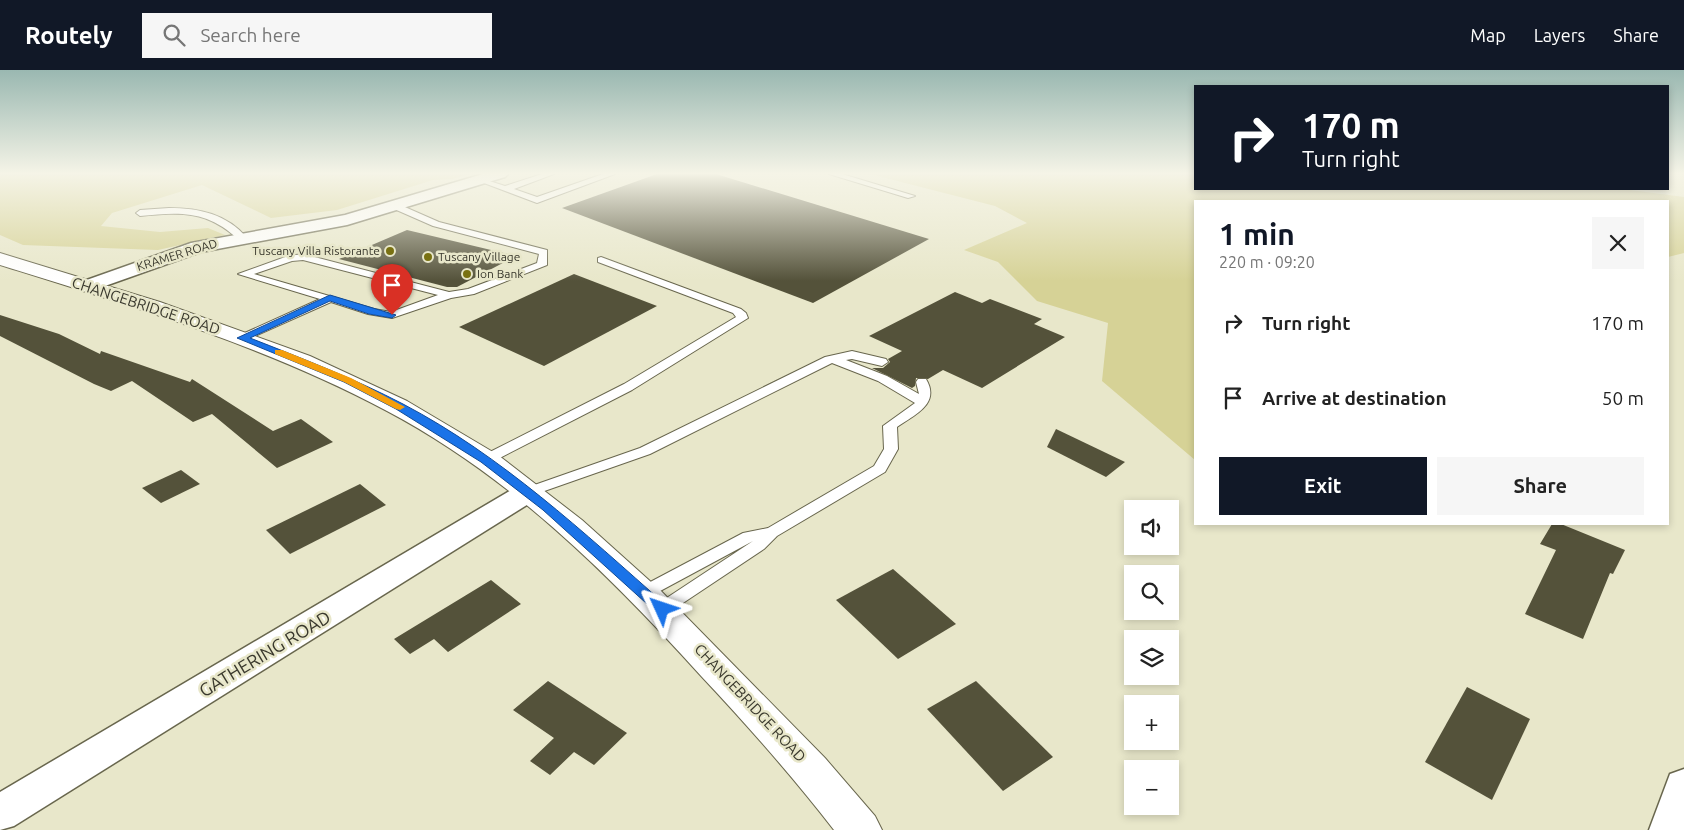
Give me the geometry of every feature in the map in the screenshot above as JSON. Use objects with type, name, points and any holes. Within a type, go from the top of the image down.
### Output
[{"type":"main road","name":"CHANGEBRIDGE ROAD","points":[[0,259],[88,286],[242,338],[347,380],[400,407],[485,460],[528,492],[653,601],[813,770],[860,830]]},
{"type":"street","name":"KRAMER ROAD","points":[[88,286],[173,254],[242,238],[337,222],[383,209]]},
{"type":"street","name":"GATHERING ROAD","points":[[0,813],[150,724],[528,492]]},
{"type":"street","points":[[1670,830],[1684,786]]},
{"type":"lane","points":[[404,209],[436,224],[544,252],[542,265],[470,292],[449,295],[392,315],[372,312],[330,298],[243,274],[291,258],[303,257],[329,262],[449,295]]},
{"type":"lane","points":[[140,213],[196,210],[230,224],[242,238]]},
{"type":"lane","points":[[485,460],[628,387],[742,318],[742,314],[738,312],[601,260]]},
{"type":"lane","points":[[242,338],[330,298]]},
{"type":"lane","points":[[528,492],[581,476],[610,462],[645,451],[829,360],[852,355],[882,362]]},
{"type":"lane","points":[[829,360],[853,365],[914,396],[924,404]]},
{"type":"lane","points":[[922,382],[925,393],[924,404]]},
{"type":"lane","points":[[653,601],[758,545],[772,532],[880,469],[891,449],[890,426],[924,404]]},
{"type":"lane","points":[[653,601],[748,537],[772,532]]},
{"type":"shaded area","points":[[0,209],[123,209],[112,213],[101,226],[160,232],[208,228],[225,235],[158,250],[23,245],[0,235]]},
{"type":"shaded area","points":[[253,209],[339,209],[337,210],[271,218]]},
{"type":"shaded area","points":[[1002,209],[1194,209],[1194,459],[1102,381],[1108,323],[1037,301],[998,262],[964,250],[1027,223]]},
{"type":"shaded area","points":[[1669,209],[1684,209],[1684,253],[1669,257]]},
{"type":"building","points":[[566,209],[832,209],[929,239],[813,303]]},
{"type":"building","name":"Tuscany Village","points":[[407,230],[516,256],[457,287],[447,287],[339,259]]},
{"type":"building","points":[[574,274],[657,306],[544,366],[459,327]]},
{"type":"building","points":[[955,292],[982,303],[990,299],[1042,319],[1034,324],[1065,337],[982,388],[943,370],[928,379],[916,378],[915,386],[912,388],[872,368],[883,368],[890,362],[888,359],[902,351],[869,336]]},
{"type":"building","points":[[0,315],[59,334],[100,354],[101,351],[190,382],[192,379],[273,431],[301,419],[333,442],[277,468],[212,414],[193,422],[132,381],[111,391],[0,336]]},
{"type":"building","points":[[1056,429],[1125,462],[1106,477],[1047,447]]},
{"type":"building","points":[[181,470],[200,484],[161,503],[142,488]]},
{"type":"building","points":[[360,484],[386,505],[290,554],[266,530]]},
{"type":"building","points":[[1551,525],[1563,525],[1625,550],[1613,574],[1610,573],[1583,639],[1525,614],[1556,550],[1540,544]]},
{"type":"building","points":[[893,569],[956,624],[898,659],[836,600]]},
{"type":"building","points":[[491,580],[521,604],[448,652],[434,639],[410,654],[394,639]]},
{"type":"building","points":[[548,681],[627,733],[594,765],[574,752],[550,775],[530,761],[554,738],[513,710]]},
{"type":"building","points":[[976,681],[1053,757],[1003,791],[927,709]]},
{"type":"building","points":[[1467,687],[1530,719],[1492,800],[1425,762]]},
{"type":"slow traffic","points":[[279,352],[347,380],[400,407]]},
{"type":"place","name":"Tuscany Villa Ristorante","points":[[390,251]]},
{"type":"place","name":"Tuscany Village","points":[[428,257]]},
{"type":"place","name":"Ion Bank","points":[[467,274]]},
{"type":"route","points":[[392,315],[372,312],[330,298],[242,338],[347,380],[400,407],[485,460],[547,507],[662,609]]}]
